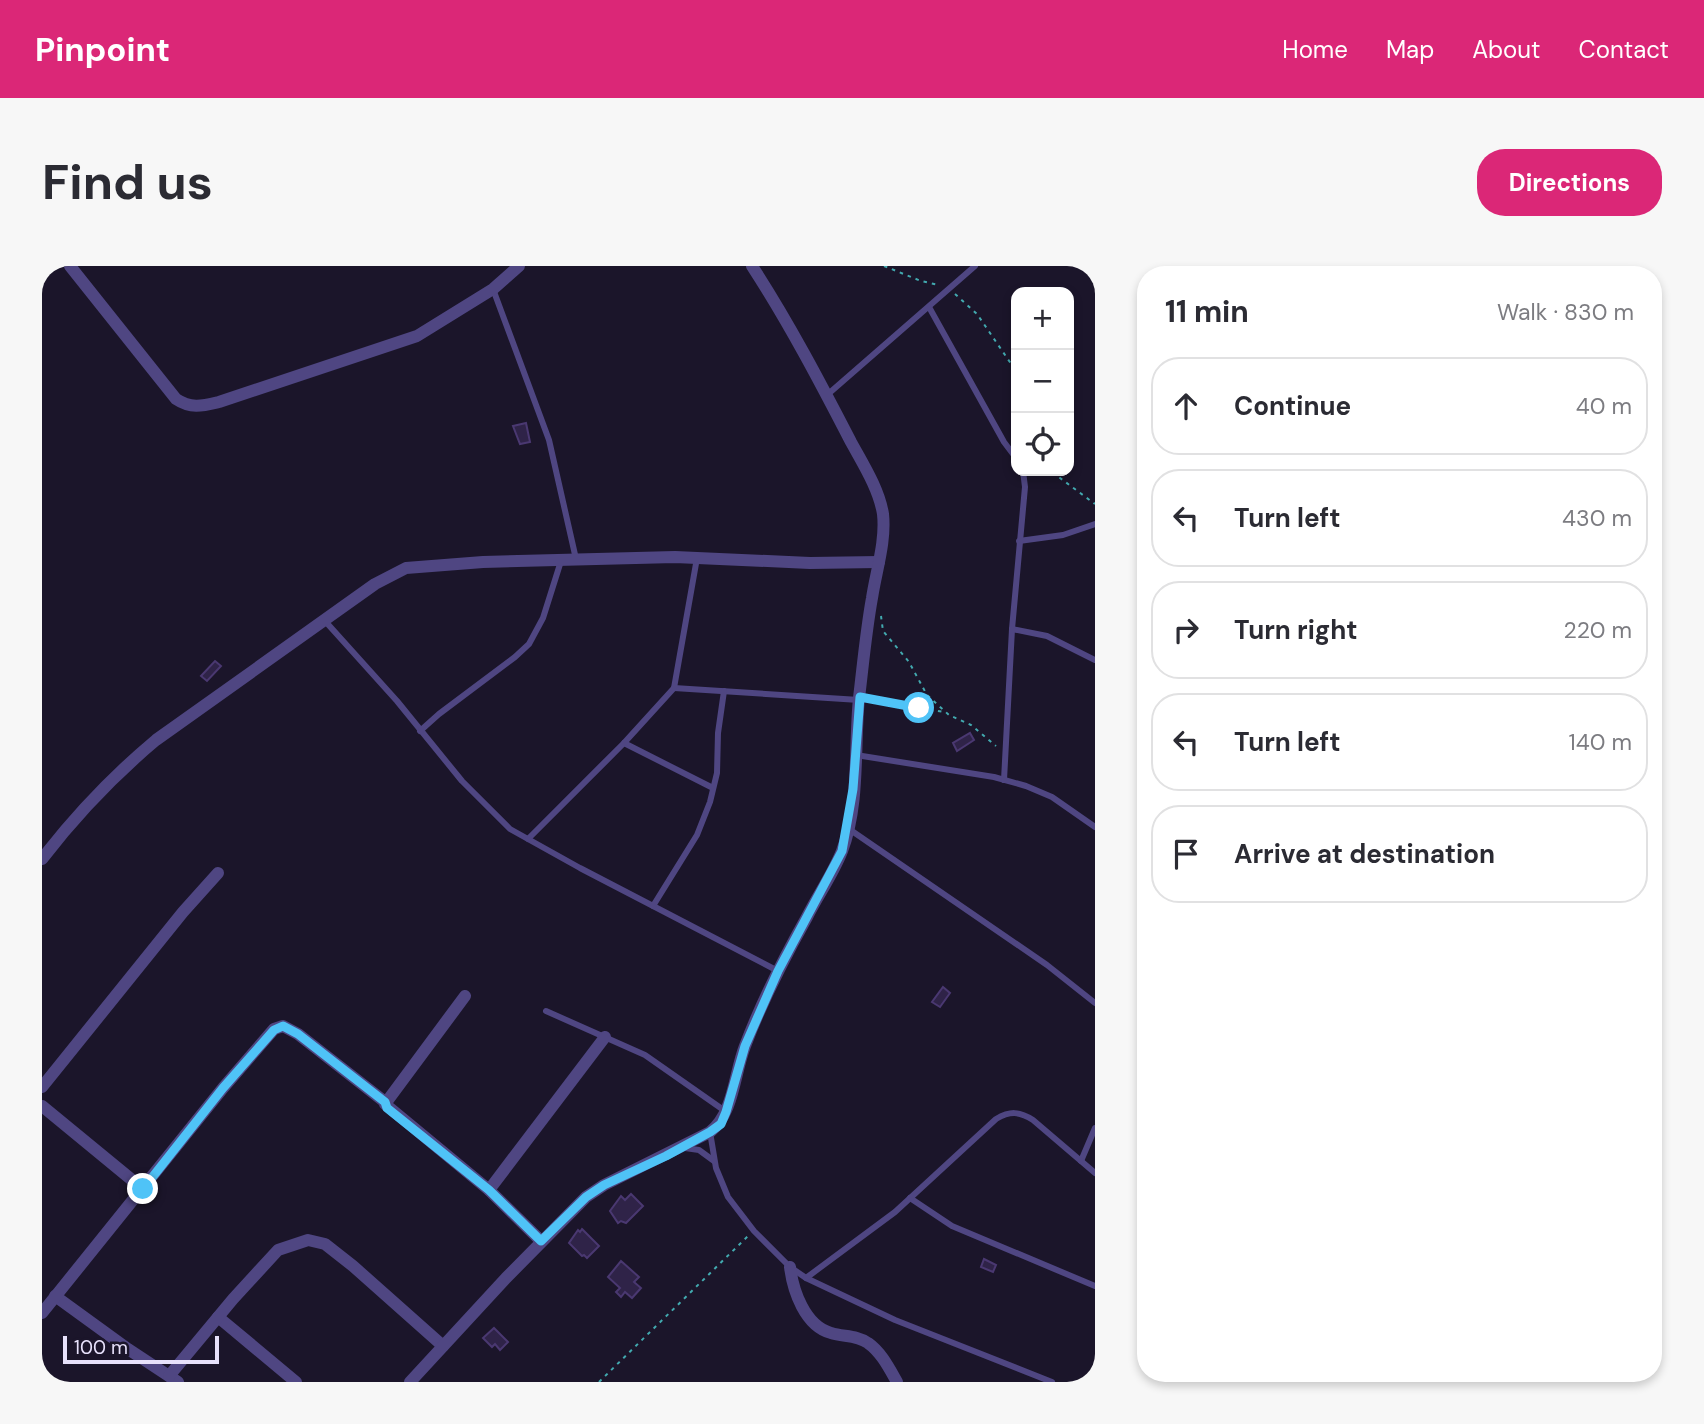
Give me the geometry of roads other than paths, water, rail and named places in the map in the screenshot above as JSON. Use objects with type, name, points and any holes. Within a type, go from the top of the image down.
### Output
[{"type":"street","points":[[70,266],[176,399],[185,405],[199,407],[417,336],[493,289],[519,266]]},
{"type":"street","points":[[410,1382],[541,1241],[586,1197],[721,1124],[745,1046],[778,971],[842,851],[848,828],[859,698],[883,536],[883,514],[877,495],[806,355],[752,266]]},
{"type":"street","points":[[42,859],[92,799],[156,740],[375,583],[406,568],[561,559],[697,558],[810,563],[879,562]]},
{"type":"street","points":[[42,1087],[183,912],[218,873]]},
{"type":"street","points":[[385,1102],[465,996]]},
{"type":"street","points":[[42,1312],[223,1088],[274,1030],[283,1026],[298,1034],[385,1102],[387,1108],[489,1190],[541,1241]]},
{"type":"street","points":[[489,1190],[605,1037]]},
{"type":"street","points":[[42,1106],[143,1189]]},
{"type":"street","points":[[55,1296],[173,1379],[218,1317],[278,1250],[308,1240],[325,1244],[443,1346]]},
{"type":"street","points":[[790,1267],[796,1294],[813,1321],[827,1332],[867,1342],[883,1358],[897,1382]]},
{"type":"street","points":[[218,1317],[296,1382]]},
{"type":"lane","points":[[827,395],[975,266]]},
{"type":"lane","points":[[493,289],[550,440],[576,559]]},
{"type":"lane","points":[[929,307],[1011,451]]},
{"type":"lane","points":[[1004,779],[1024,476]]},
{"type":"lane","points":[[1019,541],[1063,535],[1095,524]]},
{"type":"lane","points":[[528,839],[624,743],[674,688],[697,558]]},
{"type":"lane","points":[[420,731],[529,644],[543,618],[561,559]]},
{"type":"lane","points":[[325,621],[397,701],[420,731],[510,829],[778,971]]},
{"type":"lane","points":[[1012,629],[1046,636],[1095,660]]},
{"type":"lane","points":[[674,688],[859,698]]},
{"type":"lane","points":[[653,906],[697,835],[713,788],[724,691]]},
{"type":"lane","points":[[624,743],[713,788]]},
{"type":"lane","points":[[856,755],[1004,779],[1052,797],[1095,827]]},
{"type":"lane","points":[[848,828],[1047,965],[1095,1003]]},
{"type":"lane","points":[[546,1011],[645,1055],[726,1112]]},
{"type":"lane","points":[[806,1279],[895,1212],[996,1119],[1012,1112],[1033,1120],[1095,1173]]},
{"type":"lane","points":[[1081,1161],[1095,1128]]},
{"type":"lane","points":[[710,1132],[714,1161],[728,1197],[754,1231],[806,1279],[895,1320],[1052,1382]]},
{"type":"lane","points":[[682,1147],[699,1150],[714,1161]]},
{"type":"lane","points":[[910,1198],[952,1226],[1095,1286]]}]
